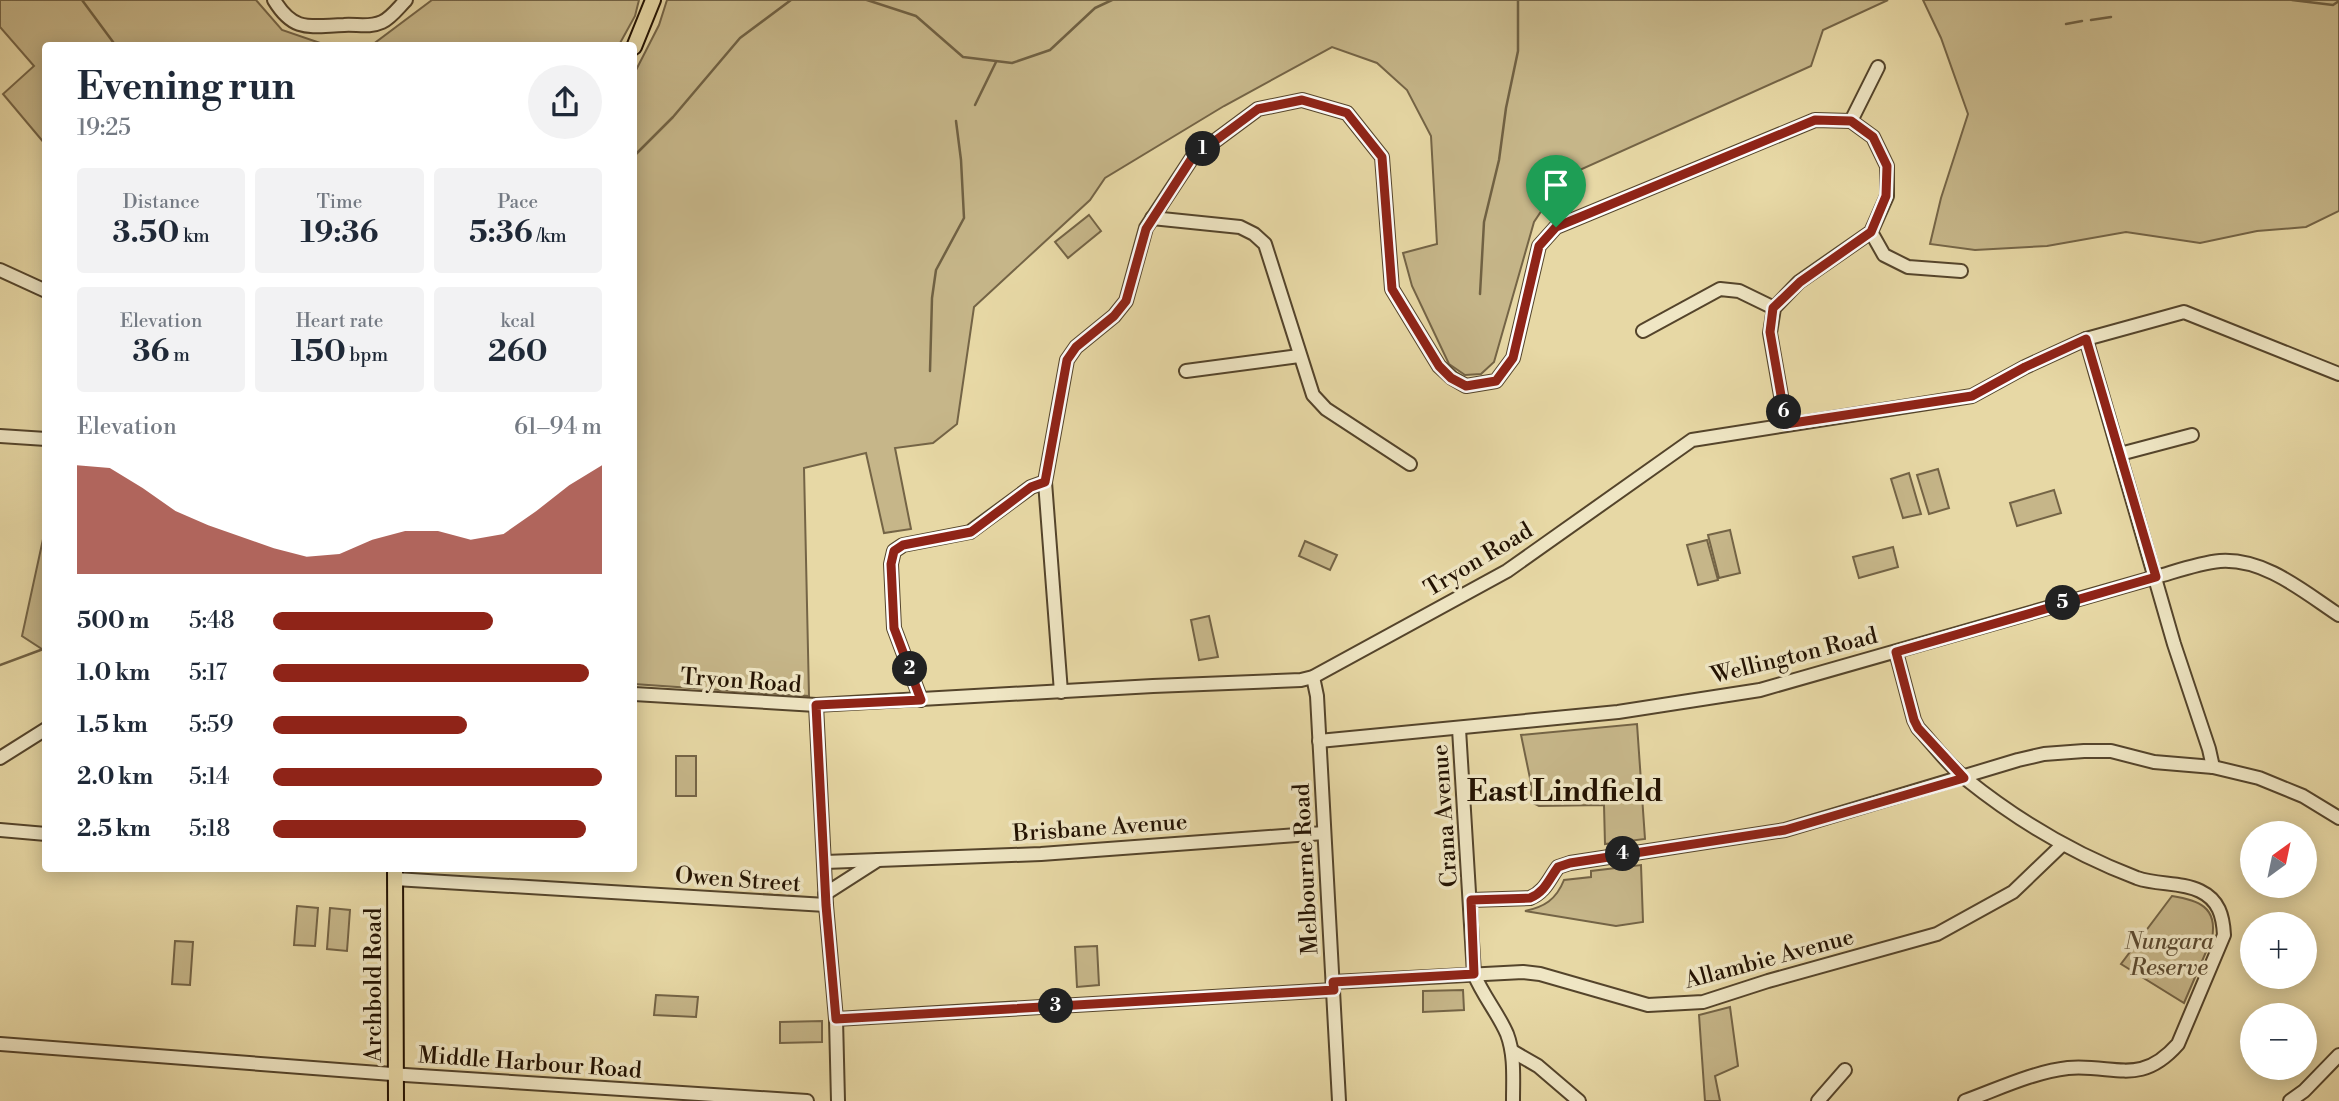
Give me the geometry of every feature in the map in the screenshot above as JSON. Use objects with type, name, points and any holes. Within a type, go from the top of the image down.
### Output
[{"type":"main road","points":[[636,42],[653,0]]},
{"type":"main road","name":"Archbold Road","points":[[395,873],[396,1101]]},
{"type":"street","points":[[274,0],[283,16],[300,26],[315,27],[368,26],[384,22],[405,1]]},
{"type":"street","points":[[1851,121],[1878,67]]},
{"type":"street","points":[[1061,692],[1045,482],[1067,360],[1076,347],[1114,316],[1126,301],[1146,229],[1192,158],[1258,109],[1302,100],[1347,113],[1382,157],[1392,289],[1439,366],[1451,378],[1466,386],[1496,381],[1513,358],[1539,246],[1556,227],[1815,120],[1851,121],[1873,137],[1887,166],[1886,196],[1871,232],[1800,282],[1773,308],[1770,332],[1786,424]]},
{"type":"street","points":[[1152,218],[1240,227],[1265,244],[1313,395],[1326,409],[1410,464]]},
{"type":"street","points":[[1871,232],[1884,255],[1908,267],[1961,271]]},
{"type":"street","points":[[0,270],[42,289]]},
{"type":"street","points":[[1643,331],[1720,289],[1739,291],[1773,308]]},
{"type":"street","name":"Tryon Road","points":[[637,694],[816,705],[1301,680],[1313,677],[1507,572],[1692,440],[1972,396],[2025,367],[2086,339],[2184,312],[2339,374]]},
{"type":"street","points":[[2086,339],[2174,644],[2213,767]]},
{"type":"street","points":[[1186,371],[1299,356]]},
{"type":"street","points":[[2120,454],[2192,435]]},
{"type":"street","points":[[0,436],[42,439]]},
{"type":"street","points":[[921,700],[894,628],[891,564],[894,551],[903,545],[971,532],[1031,487],[1045,482]]},
{"type":"street","name":"Wellington Road","points":[[1319,741],[1618,712],[1760,690],[2212,563],[2243,563],[2275,574],[2339,615]]},
{"type":"street","points":[[1896,652],[1918,728],[1964,778],[2062,845],[2150,882],[2199,890],[2212,899],[2220,910],[2224,935],[2178,1044],[2166,1057],[2149,1068],[2128,1072],[2069,1068],[2046,1073],[1965,1101]]},
{"type":"street","name":"Melbourne Road","points":[[1313,677],[1317,696],[1339,1101]]},
{"type":"street","points":[[816,705],[825,900],[836,1019],[838,1101]]},
{"type":"street","name":"Crana Avenue","points":[[1459,729],[1474,974],[1506,1032],[1512,1051],[1513,1101]]},
{"type":"street","points":[[0,758],[42,732]]},
{"type":"street","points":[[1471,900],[1530,898],[1539,894],[1558,867],[1570,863],[1775,832],[2044,754],[2111,751],[2154,762],[2213,767],[2270,783],[2303,796],[2339,818]]},
{"type":"street","points":[[0,830],[42,834]]},
{"type":"street","name":"Brisbane Avenue","points":[[825,862],[1041,853],[1324,833]]},
{"type":"street","name":"Allambie Avenue","points":[[836,1019],[1523,972],[1540,974],[1648,1005],[1703,1002],[1937,934],[2013,892],[2062,845]]},
{"type":"street","points":[[825,900],[878,860]]},
{"type":"street","name":"Owen Street","points":[[395,873],[825,900]]},
{"type":"street","name":"Middle Harbour Road","points":[[0,1044],[807,1101]]},
{"type":"street","points":[[1512,1051],[1538,1066],[1579,1101]]},
{"type":"street","points":[[2290,1101],[2339,1055]]},
{"type":"street","points":[[1818,1101],[1844,1070]]},
{"type":"green space","points":[[0,0],[256,0],[282,30],[317,42],[42,42],[42,140],[3,94],[34,66],[0,27]]},
{"type":"green space","points":[[432,0],[639,0],[635,16],[621,42],[376,42]]},
{"type":"green space","points":[[667,0],[1888,0],[1823,30],[1811,66],[1564,177],[1534,222],[1494,362],[1481,374],[1465,375],[1449,364],[1412,286],[1403,253],[1437,244],[1431,136],[1407,90],[1377,63],[1332,47],[1224,106],[1105,178],[1090,200],[974,307],[957,424],[933,443],[895,448],[911,529],[884,533],[866,453],[804,468],[809,696],[637,684],[637,68],[659,25]]},
{"type":"green space","points":[[1923,0],[2339,0],[2339,211],[2306,227],[2257,231],[2200,243],[2126,232],[2047,246],[1975,250],[1930,244],[1941,198],[1968,114],[1941,38]]},
{"type":"green space","points":[[1089,215],[1101,231],[1068,258],[1055,242]]},
{"type":"green space","points":[[1938,469],[1949,508],[1929,514],[1917,475]]},
{"type":"green space","points":[[1909,473],[1921,514],[1903,518],[1891,479]]},
{"type":"green space","points":[[2054,490],[2061,513],[2017,526],[2010,503]]},
{"type":"green space","points":[[1730,530],[1740,573],[1719,578],[1708,535]]},
{"type":"green space","points":[[1707,540],[1718,580],[1698,585],[1687,545]]},
{"type":"green space","points":[[1305,541],[1337,555],[1330,570],[1299,556]]},
{"type":"green space","points":[[42,544],[42,649],[22,636]]},
{"type":"green space","points":[[1893,547],[1898,567],[1859,578],[1853,557]]},
{"type":"green space","points":[[1209,616],[1218,657],[1199,660],[1191,620]]},
{"type":"green space","points":[[1637,724],[1645,839],[1605,844],[1604,805],[1539,806],[1531,802],[1531,783],[1521,735]]},
{"type":"green space","points":[[676,756],[696,756],[696,796],[676,796]]},
{"type":"green space","points":[[1641,865],[1643,922],[1616,926],[1525,911],[1549,902],[1564,880],[1591,877],[1591,871]]},
{"type":"green space","name":"Nungara Reserve","points":[[2172,896],[2204,907],[2209,912],[2213,927],[2212,938],[2184,1003],[2121,964]]},
{"type":"green space","points":[[297,906],[318,908],[315,946],[294,945]]},
{"type":"green space","points":[[330,908],[350,910],[347,951],[327,949]]},
{"type":"green space","points":[[175,941],[193,942],[190,985],[172,984]]},
{"type":"green space","points":[[1097,946],[1099,985],[1077,987],[1075,947]]},
{"type":"green space","points":[[1463,990],[1464,1010],[1423,1012],[1423,991]]},
{"type":"green space","points":[[656,995],[698,997],[696,1017],[654,1015]]},
{"type":"green space","points":[[1730,1007],[1738,1066],[1715,1076],[1720,1101],[1705,1101],[1699,1015]]},
{"type":"green space","points":[[822,1021],[822,1042],[780,1043],[780,1022]]},
{"type":"waterway","points":[[82,0],[113,42]]},
{"type":"waterway","points":[[637,153],[673,117],[740,38],[791,0]]},
{"type":"waterway","points":[[867,0],[916,16],[963,57],[1012,63],[1050,50],[1095,8],[1112,0]]},
{"type":"waterway","points":[[1480,294],[1484,222],[1499,160],[1518,51],[1518,0]]},
{"type":"waterway","points":[[2292,0],[2333,5],[2339,1]]},
{"type":"waterway","points":[[2091,20],[2111,17]]},
{"type":"waterway","points":[[2066,24],[2082,21]]},
{"type":"waterway","points":[[975,105],[996,62]]},
{"type":"waterway","points":[[930,371],[932,298],[936,270],[964,218],[956,121]]},
{"type":"waterway","points":[[0,665],[42,649]]},
{"type":"district","name":"East Lindfield","points":[[1565,791]]},
{"type":"route","points":[[1302,100],[1347,113],[1382,157],[1392,289],[1439,366],[1451,378],[1466,386],[1496,381],[1513,358],[1539,246],[1556,227],[1815,120],[1851,121],[1873,137],[1887,166],[1886,196],[1871,232],[1800,282],[1773,308],[1770,332],[1786,424],[1972,396],[2025,367],[2086,339],[2156,577],[1896,652],[1918,728],[1964,778],[1785,830],[1570,863],[1558,867],[1539,894],[1530,898],[1471,900],[1474,974],[1333,982],[1334,990],[836,1019],[826,905],[816,705],[921,700],[894,628],[891,564],[894,551],[903,545],[971,532],[1031,487],[1045,482],[1067,360],[1076,347],[1114,316],[1126,301],[1146,229],[1192,158],[1258,109],[1302,100]]}]
